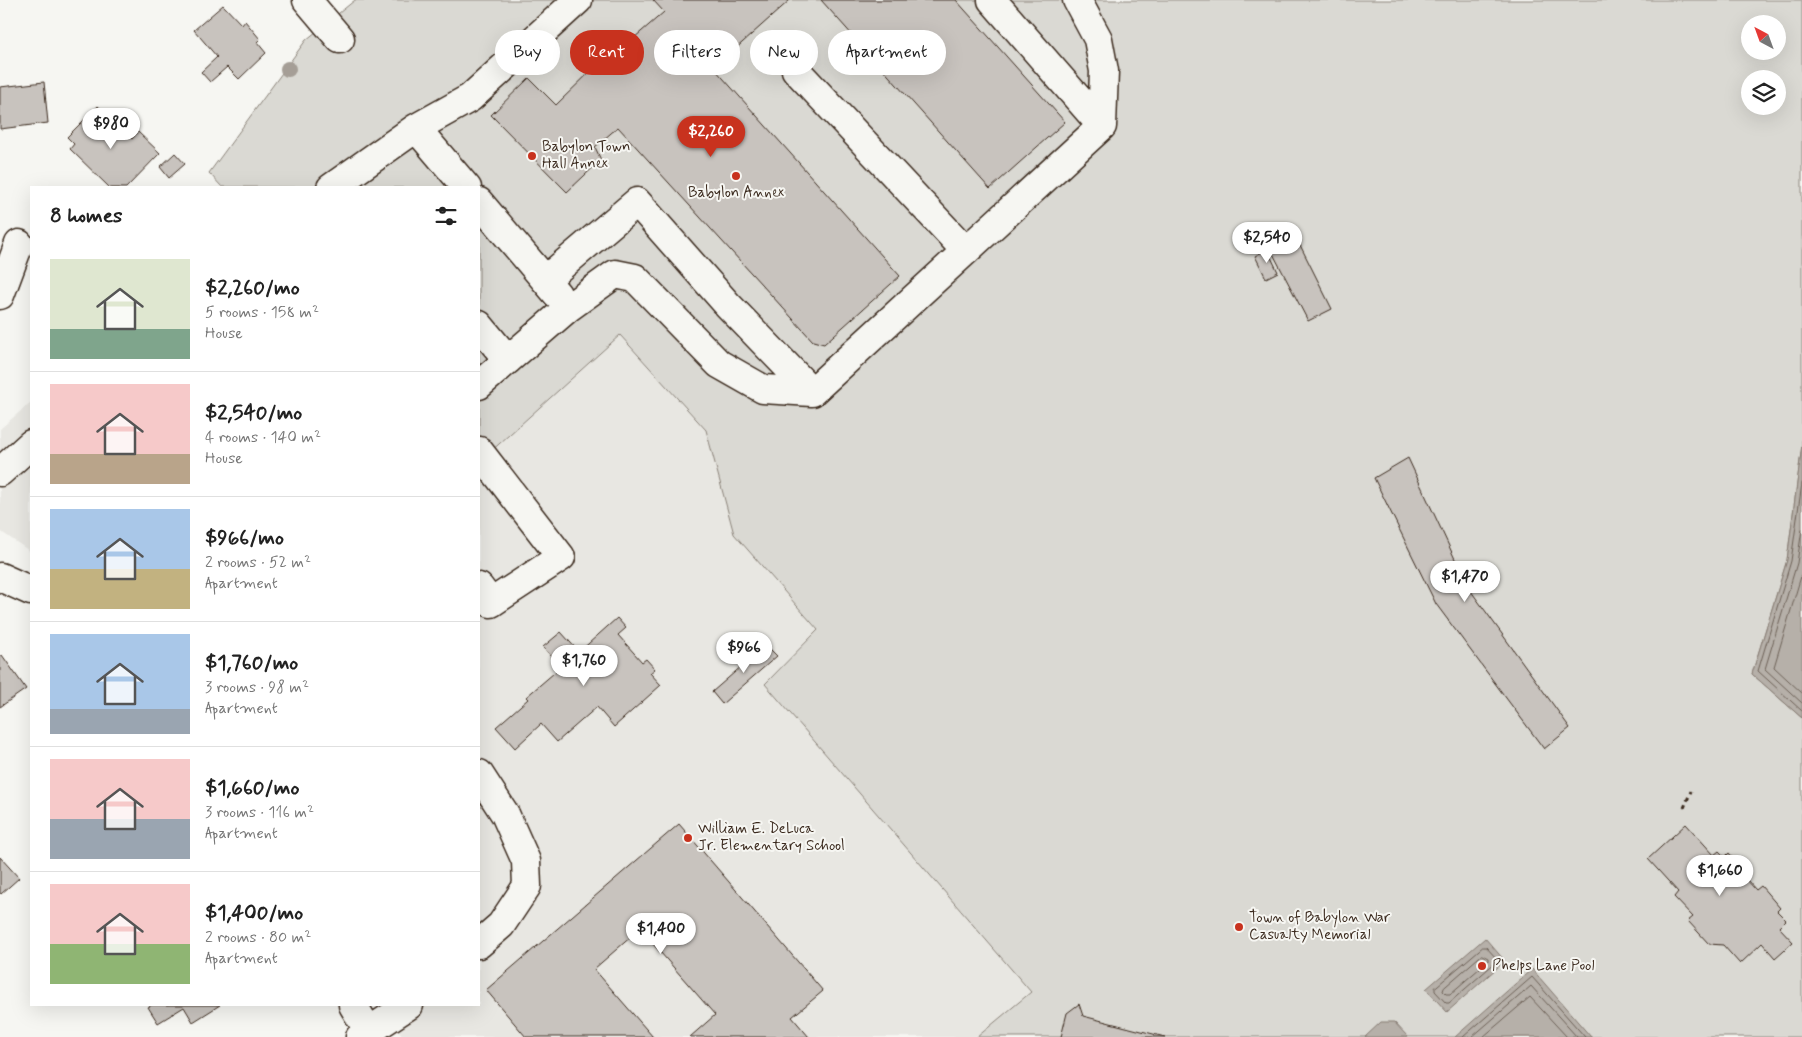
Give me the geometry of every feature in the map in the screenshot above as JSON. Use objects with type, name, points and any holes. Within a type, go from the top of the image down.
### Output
[{"type":"street","points":[[307,0],[340,39]]},
{"type":"street","points":[[349,182],[416,128],[470,98],[578,0]]},
{"type":"street","points":[[992,0],[1102,126]]},
{"type":"street","points":[[480,384],[568,308],[615,274],[635,278],[719,364],[763,390],[812,392],[1102,126],[1104,71],[1098,40],[1077,0]]},
{"type":"street","points":[[801,75],[966,251]]},
{"type":"street","points":[[416,128],[465,186]]},
{"type":"street","points":[[545,280],[637,202],[728,305],[812,392]]},
{"type":"street","points":[[480,203],[568,308]]},
{"type":"street","points":[[0,295],[19,244]]},
{"type":"street","points":[[480,326],[508,360]]},
{"type":"street","points":[[0,472],[30,445]]},
{"type":"street","points":[[480,452],[561,557],[491,602],[480,589]]},
{"type":"street","points":[[0,577],[30,591]]},
{"type":"street","points":[[480,776],[505,814],[526,862],[527,886],[501,925],[480,943]]},
{"type":"street","points":[[353,1006],[367,1035],[409,1006]]},
{"type":"path","points":[[1684,808],[1691,791]]},
{"type":"shaded area","points":[[355,0],[1802,0],[1802,445],[1787,560],[1752,674],[1802,718],[1802,1037],[977,1037],[1031,992],[765,684],[818,630],[734,534],[706,430],[620,335],[480,461],[480,186],[221,186],[209,173],[306,40]]},
{"type":"shaded area","name":"William E. DeLuca Jr. Elementary School","points":[[620,335],[706,430],[734,534],[818,630],[765,684],[1031,992],[977,1037],[403,1037],[384,1006],[480,1006],[480,461]]},
{"type":"shaded area","points":[[30,403],[30,551],[0,531],[0,429]]},
{"type":"water","points":[[1802,445],[1802,718],[1752,674],[1787,560]]},
{"type":"water","points":[[1485,938],[1505,961],[1447,1012],[1426,989]]},
{"type":"water","points":[[1532,969],[1591,1037],[1455,1037]]},
{"type":"water","points":[[1381,1022],[1394,1022],[1408,1037],[1365,1037]]},
{"type":"building","name":"Babylon Annex","points":[[653,0],[790,0],[756,30],[750,30],[750,36],[740,45],[740,30],[654,30],[654,75],[720,75],[900,276],[824,344],[813,341],[618,127],[595,147],[601,160],[567,192],[491,115],[529,78],[556,105],[587,75],[644,75],[643,30],[664,12]]},
{"type":"building","points":[[821,0],[956,0],[1065,122],[990,189],[888,75],[946,75],[946,30],[848,30]]},
{"type":"building","points":[[223,5],[242,25],[245,21],[260,39],[257,42],[266,53],[239,79],[227,67],[210,82],[201,72],[217,57],[194,30]]},
{"type":"building","points":[[44,82],[48,123],[0,129],[0,87]]},
{"type":"building","points":[[98,106],[132,139],[138,132],[160,153],[128,186],[108,186],[70,149],[74,144],[67,137]]},
{"type":"building","points":[[175,153],[185,164],[169,178],[160,167]]},
{"type":"building","points":[[1294,233],[1332,309],[1308,321],[1269,246]]},
{"type":"building","points":[[1267,249],[1278,272],[1266,278],[1255,256]]},
{"type":"building","points":[[1408,458],[1468,587],[1570,728],[1544,749],[1436,604],[1374,478]]},
{"type":"building","points":[[617,618],[626,628],[618,635],[642,662],[646,659],[655,669],[650,673],[661,685],[614,727],[597,707],[557,742],[541,724],[515,748],[496,727],[528,699],[526,697],[561,667],[543,647],[561,632],[579,652]]},
{"type":"building","points":[[766,645],[777,656],[722,704],[712,692]]},
{"type":"building","points":[[2,655],[26,689],[0,707],[0,656]]},
{"type":"building","points":[[679,824],[823,991],[792,1017],[809,1037],[690,1037],[715,1015],[640,929],[594,969],[653,1037],[526,1037],[486,990]]},
{"type":"building","points":[[1686,824],[1714,855],[1719,851],[1725,857],[1729,853],[1749,876],[1746,879],[1756,890],[1761,886],[1780,908],[1777,911],[1786,920],[1779,927],[1793,942],[1775,958],[1762,943],[1740,964],[1723,945],[1709,944],[1688,921],[1693,917],[1674,897],[1678,892],[1648,859]]},
{"type":"building","points":[[0,857],[19,878],[1,894],[0,893]]},
{"type":"building","points":[[1079,1004],[1083,1016],[1165,1037],[1061,1037],[1067,1013]]},
{"type":"building","points":[[218,1006],[193,1022],[184,1007],[158,1023],[148,1007]]},
{"type":"place","name":"Babylon Town Hall Annex","points":[[532,156]]},
{"type":"place","name":"Babylon Annex","points":[[736,176]]},
{"type":"place","name":"William E. DeLuca Jr. Elementary School","points":[[688,838]]},
{"type":"place","name":"Town of Babylon War Casualty Memorial","points":[[1239,927]]},
{"type":"place","name":"Phelps Lane Pool","points":[[1482,966]]}]
